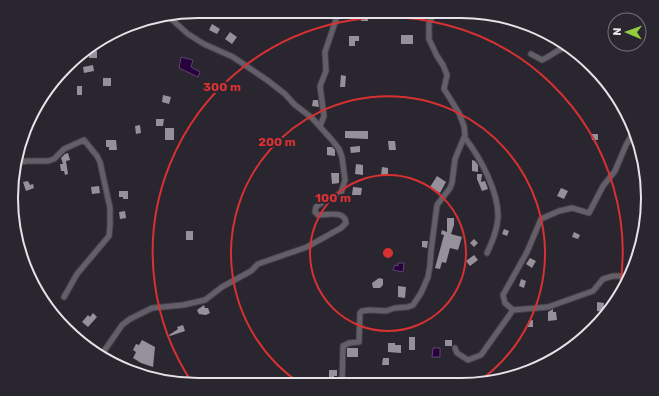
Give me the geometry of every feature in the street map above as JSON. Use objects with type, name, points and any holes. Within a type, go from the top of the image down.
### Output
[{"type":"street","points":[[320,126],[324,116],[320,86],[326,71],[325,52],[337,18]]},
{"type":"street","points":[[432,18],[429,23],[429,39],[447,75],[444,89],[459,113],[464,126],[465,138],[482,163],[494,194],[498,210],[494,238],[487,253]]},
{"type":"street","points":[[104,351],[122,324],[130,319],[152,308],[183,306],[205,300],[222,287],[251,271],[258,264],[308,247],[344,226],[346,223],[346,218],[342,215],[318,215],[315,212],[316,207],[324,201],[341,193],[345,180],[340,149],[320,126],[267,80],[234,57],[204,44],[188,34],[175,20]]},
{"type":"street","points":[[531,54],[542,60],[551,56],[561,48]]},
{"type":"street","points":[[342,378],[343,346],[349,343],[359,342],[360,313],[362,311],[370,310],[386,311],[394,308],[408,307],[413,305],[421,293],[428,277],[437,205],[450,188],[455,159],[465,138]]},
{"type":"street","points":[[622,277],[613,276],[604,279],[593,291],[548,307],[513,310],[505,303],[503,295],[527,252],[541,219],[559,211],[572,208],[589,213],[603,186],[615,171],[630,138]]},
{"type":"street","points":[[21,162],[48,161],[64,149],[84,140],[100,162],[110,208],[109,236],[77,274],[64,297]]},
{"type":"street","points":[[455,348],[456,353],[468,360],[481,355],[513,310]]},
{"type":"shaded area","points":[[181,57],[193,60],[191,67],[200,72],[198,77],[179,68]]},
{"type":"shaded area","points":[[398,263],[404,263],[403,272],[393,270],[395,265],[398,266]]},
{"type":"shaded area","points":[[433,348],[440,348],[440,357],[432,357]]},
{"type":"building","points":[[361,18],[368,18],[368,21],[361,21]]},
{"type":"building","points":[[212,24],[220,29],[217,34],[209,30]]},
{"type":"building","points":[[230,32],[237,37],[232,44],[225,39]]},
{"type":"building","points":[[401,35],[413,35],[413,44],[401,44]]},
{"type":"building","points":[[349,36],[359,36],[359,41],[355,41],[355,46],[349,46]]},
{"type":"building","points":[[94,51],[97,51],[97,58],[89,58],[89,54]]},
{"type":"building","points":[[93,65],[94,71],[84,73],[83,67]]},
{"type":"building","points":[[341,75],[346,76],[345,87],[340,87]]},
{"type":"building","points":[[103,78],[111,78],[111,86],[103,86]]},
{"type":"building","points":[[77,86],[82,86],[82,95],[77,95]]},
{"type":"building","points":[[163,95],[171,97],[169,104],[162,102]]},
{"type":"building","points":[[313,100],[318,100],[319,107],[312,106]]},
{"type":"building","points":[[156,119],[164,119],[163,126],[156,126]]},
{"type":"building","points":[[140,125],[141,133],[136,134],[135,126]]},
{"type":"building","points":[[165,128],[174,128],[174,140],[165,140]]},
{"type":"building","points":[[345,131],[368,131],[368,139],[345,138]]},
{"type":"building","points":[[591,134],[598,134],[598,140],[592,140]]},
{"type":"building","points":[[106,140],[116,140],[117,150],[109,150],[109,147],[106,147]]},
{"type":"building","points":[[388,141],[395,141],[396,150],[389,150]]},
{"type":"building","points":[[360,146],[360,152],[351,153],[350,147]]},
{"type":"building","points":[[327,147],[332,147],[335,150],[335,156],[327,155]]},
{"type":"building","points":[[68,153],[70,160],[66,161],[68,174],[65,175],[64,171],[61,171],[60,164],[63,164],[61,158]]},
{"type":"building","points":[[472,160],[478,165],[478,172],[472,171]]},
{"type":"building","points":[[356,164],[363,165],[363,175],[355,174]]},
{"type":"building","points":[[382,167],[388,168],[388,176],[381,176]]},
{"type":"building","points":[[331,173],[339,173],[339,183],[332,184]]},
{"type":"building","points":[[477,174],[482,174],[481,182],[485,181],[488,189],[482,191],[477,179]]},
{"type":"building","points":[[437,176],[446,182],[440,193],[430,187]]},
{"type":"building","points":[[28,181],[30,185],[33,184],[34,188],[26,191],[23,182]]},
{"type":"building","points":[[99,186],[100,193],[92,194],[91,187]]},
{"type":"building","points":[[353,187],[362,188],[361,195],[352,195]]},
{"type":"building","points":[[561,188],[568,191],[564,199],[557,196]]},
{"type":"building","points":[[119,191],[128,191],[128,199],[119,197]]},
{"type":"building","points":[[125,211],[126,218],[120,219],[119,212]]},
{"type":"building","points":[[447,218],[454,218],[454,225],[451,234],[462,237],[458,250],[450,248],[446,263],[442,262],[440,269],[435,268],[444,235],[441,234],[442,230],[447,232]]},
{"type":"building","points":[[504,229],[509,231],[507,236],[502,234]]},
{"type":"building","points":[[186,231],[193,231],[193,240],[186,240]]},
{"type":"building","points":[[574,232],[580,235],[578,239],[572,237]]},
{"type":"building","points":[[474,239],[478,243],[474,247],[470,243]]},
{"type":"building","points":[[422,241],[428,241],[427,248],[422,247]]},
{"type":"building","points":[[474,255],[478,260],[470,266],[466,261]]},
{"type":"building","points":[[530,258],[536,261],[532,268],[526,264]]},
{"type":"building","points":[[379,278],[383,279],[383,285],[380,288],[373,288],[372,283]]},
{"type":"building","points":[[521,279],[526,281],[524,288],[519,286]]},
{"type":"building","points":[[398,286],[406,287],[405,298],[398,297]]},
{"type":"building","points":[[597,302],[604,303],[603,309],[601,312],[597,311]]},
{"type":"building","points":[[204,305],[205,308],[208,308],[210,313],[206,315],[199,314],[197,310]]},
{"type":"building","points":[[553,309],[553,312],[556,312],[557,320],[548,321],[548,312]]},
{"type":"building","points":[[93,313],[97,317],[88,327],[82,322],[88,315],[90,317]]},
{"type":"building","points":[[533,320],[533,327],[528,327],[528,321]]},
{"type":"building","points":[[183,325],[185,331],[170,336],[169,335],[178,329],[177,327]]},
{"type":"building","points":[[409,337],[415,337],[415,350],[409,350]]},
{"type":"building","points":[[142,340],[155,347],[153,367],[141,363],[133,358],[136,352],[133,350],[136,344],[139,345]]},
{"type":"building","points":[[445,340],[452,340],[452,346],[445,346]]},
{"type":"building","points":[[388,343],[401,345],[401,353],[388,352]]},
{"type":"building","points":[[347,348],[358,348],[358,357],[347,357]]},
{"type":"building","points":[[383,358],[389,358],[389,365],[382,365]]},
{"type":"building","points":[[329,370],[337,370],[337,376],[334,376],[334,378],[329,378]]}]
